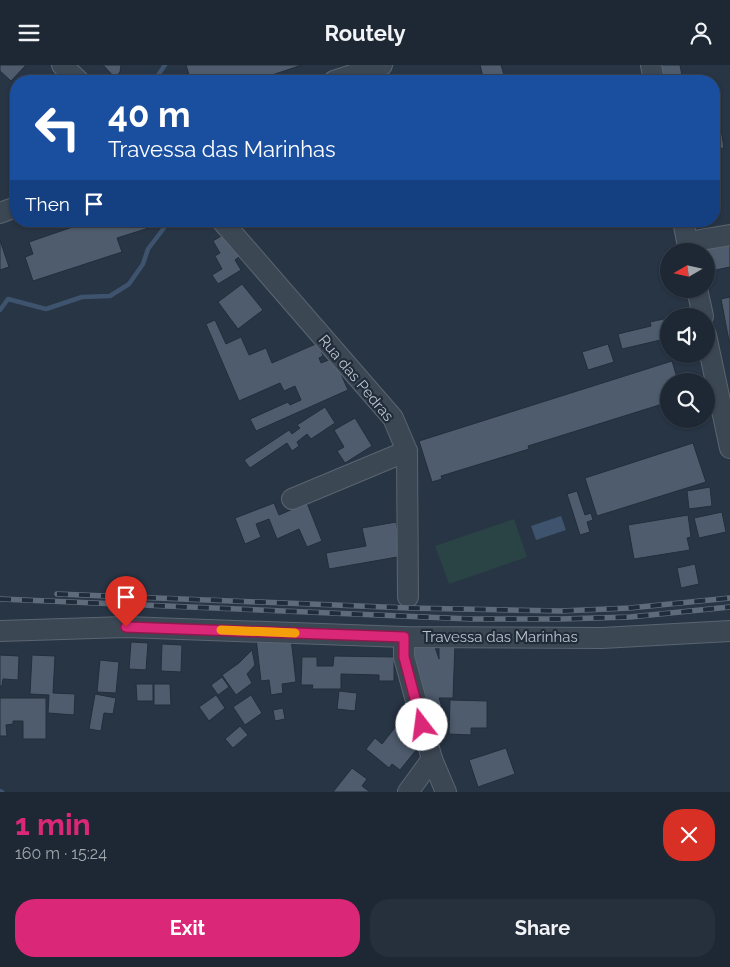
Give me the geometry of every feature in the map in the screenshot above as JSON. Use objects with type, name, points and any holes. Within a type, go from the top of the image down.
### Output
[{"type":"street","points":[[62,65],[73,75]]},
{"type":"street","points":[[352,75],[382,65]]},
{"type":"street","name":"Rua das Pedras","points":[[227,227],[392,418],[407,451],[408,597]]},
{"type":"street","points":[[684,227],[687,243]]},
{"type":"street","points":[[702,243],[730,235]]},
{"type":"street","points":[[715,355],[722,370],[730,448]]},
{"type":"street","points":[[292,499],[407,451]]},
{"type":"street","name":"Travessa das Marinhas","points":[[0,631],[126,627],[404,637],[602,638],[730,631]]},
{"type":"street","points":[[404,637],[404,657],[432,759],[446,792]]},
{"type":"street","points":[[408,792],[432,759]]},
{"type":"green space","points":[[514,519],[527,557],[449,584],[435,546]]},
{"type":"water","points":[[561,516],[566,530],[536,540],[531,526]]},
{"type":"building","points":[[0,65],[26,65],[17,75],[10,75],[10,80],[0,71]]},
{"type":"building","points":[[103,65],[121,65],[120,72],[117,75],[112,75]]},
{"type":"building","points":[[186,65],[302,65],[272,75],[189,75]]},
{"type":"building","points":[[480,65],[501,65],[504,75],[482,75]]},
{"type":"building","points":[[661,65],[680,65],[682,75],[662,75]]},
{"type":"building","points":[[720,123],[724,148],[720,148]]},
{"type":"building","points":[[73,227],[152,227],[117,238],[122,252],[33,281],[25,257],[33,254],[29,242]]},
{"type":"building","points":[[226,233],[240,256],[235,260],[241,270],[218,284],[212,275],[222,269],[215,256],[220,253],[213,241]]},
{"type":"building","points":[[0,240],[9,267],[0,270]]},
{"type":"building","points":[[730,244],[730,267],[715,270],[715,247]]},
{"type":"building","points":[[242,284],[263,310],[238,329],[218,302]]},
{"type":"building","points":[[730,297],[730,341],[729,341],[721,299]]},
{"type":"building","points":[[215,320],[226,344],[241,337],[249,355],[266,348],[272,363],[318,343],[323,356],[319,358],[321,363],[334,358],[348,390],[256,431],[250,419],[288,402],[290,405],[301,400],[295,386],[284,391],[280,383],[239,401],[206,324]]},
{"type":"building","points":[[660,320],[660,340],[622,349],[618,334],[651,326],[650,322]]},
{"type":"building","points":[[608,344],[614,362],[588,370],[582,352]]},
{"type":"building","points":[[666,363],[673,363],[676,373],[660,373],[660,405],[528,446],[529,449],[441,476],[442,479],[432,482],[419,441]]},
{"type":"building","points":[[325,407],[335,423],[311,439],[307,434],[297,442],[299,446],[292,451],[287,443],[250,468],[244,460],[289,430],[292,434],[300,428],[297,425]]},
{"type":"building","points":[[355,418],[372,446],[345,463],[337,451],[344,447],[334,430]]},
{"type":"building","points":[[693,443],[706,482],[597,516],[585,478]]},
{"type":"building","points":[[710,487],[712,506],[689,509],[687,491]]},
{"type":"building","points":[[577,491],[585,515],[591,513],[593,520],[587,522],[590,532],[580,535],[567,494]]},
{"type":"building","points":[[274,503],[279,515],[307,503],[322,541],[307,547],[299,529],[277,539],[269,519],[256,524],[261,537],[245,544],[235,518]]},
{"type":"building","points":[[722,512],[726,532],[699,538],[694,518]]},
{"type":"building","points":[[688,515],[691,537],[687,538],[690,550],[634,559],[628,525]]},
{"type":"building","points":[[396,522],[403,556],[329,569],[326,553],[366,546],[362,528]]},
{"type":"building","points":[[695,564],[699,584],[681,588],[677,568]]},
{"type":"building","points":[[256,638],[291,638],[296,682],[282,684],[283,693],[271,695],[269,680],[261,681]]},
{"type":"building","points":[[131,642],[148,643],[146,670],[129,669]]},
{"type":"building","points":[[439,643],[455,644],[453,698],[439,698],[449,727],[433,732],[413,669],[414,644],[434,644],[439,659]]},
{"type":"building","points":[[162,644],[182,645],[181,672],[161,671]]},
{"type":"building","points":[[252,650],[255,665],[247,674],[252,683],[236,695],[222,675],[239,663]]},
{"type":"building","points":[[0,655],[19,656],[18,680],[3,679],[2,686],[0,686]]},
{"type":"building","points":[[32,655],[55,656],[53,693],[75,694],[74,715],[48,713],[49,695],[30,694]]},
{"type":"building","points":[[334,656],[394,657],[394,681],[379,681],[379,675],[341,674],[341,689],[312,689],[313,685],[301,685],[302,657],[317,657],[317,666],[333,666]]},
{"type":"building","points":[[100,660],[119,662],[116,693],[97,692]]},
{"type":"building","points":[[222,677],[229,687],[218,695],[211,685]]},
{"type":"building","points":[[136,684],[153,684],[153,701],[137,701]]},
{"type":"building","points":[[154,684],[170,684],[171,705],[154,705]]},
{"type":"building","points":[[339,691],[357,693],[355,711],[337,709]]},
{"type":"building","points":[[95,694],[116,698],[113,714],[104,713],[101,731],[89,729]]},
{"type":"building","points":[[216,695],[225,708],[209,721],[199,707]]},
{"type":"building","points":[[251,695],[262,713],[245,725],[233,707]]},
{"type":"building","points":[[0,698],[46,698],[46,739],[23,739],[23,721],[13,721],[13,724],[6,725],[7,736],[0,736]]},
{"type":"building","points":[[450,700],[487,701],[487,728],[471,728],[471,735],[449,734]]},
{"type":"building","points":[[283,708],[285,719],[275,721],[273,710]]},
{"type":"building","points":[[397,725],[421,744],[400,770],[392,764],[389,768],[366,749],[375,738],[382,744]]},
{"type":"building","points":[[240,726],[248,735],[233,748],[225,739]]},
{"type":"building","points":[[506,748],[515,774],[478,787],[469,760]]},
{"type":"building","points":[[352,768],[367,779],[362,786],[370,792],[333,792]]},
{"type":"waterway","points":[[158,75],[165,65]]},
{"type":"waterway","points":[[0,310],[8,299],[46,309],[82,297],[110,296],[129,284],[143,264],[148,249],[164,227]]},
{"type":"railway","points":[[57,594],[409,608],[561,611],[630,608],[730,598]]},
{"type":"railway","points":[[0,599],[471,619],[630,617],[730,607]]},
{"type":"slow traffic","points":[[221,630],[295,633]]},
{"type":"route","points":[[126,627],[404,637],[404,657],[422,725]]}]
